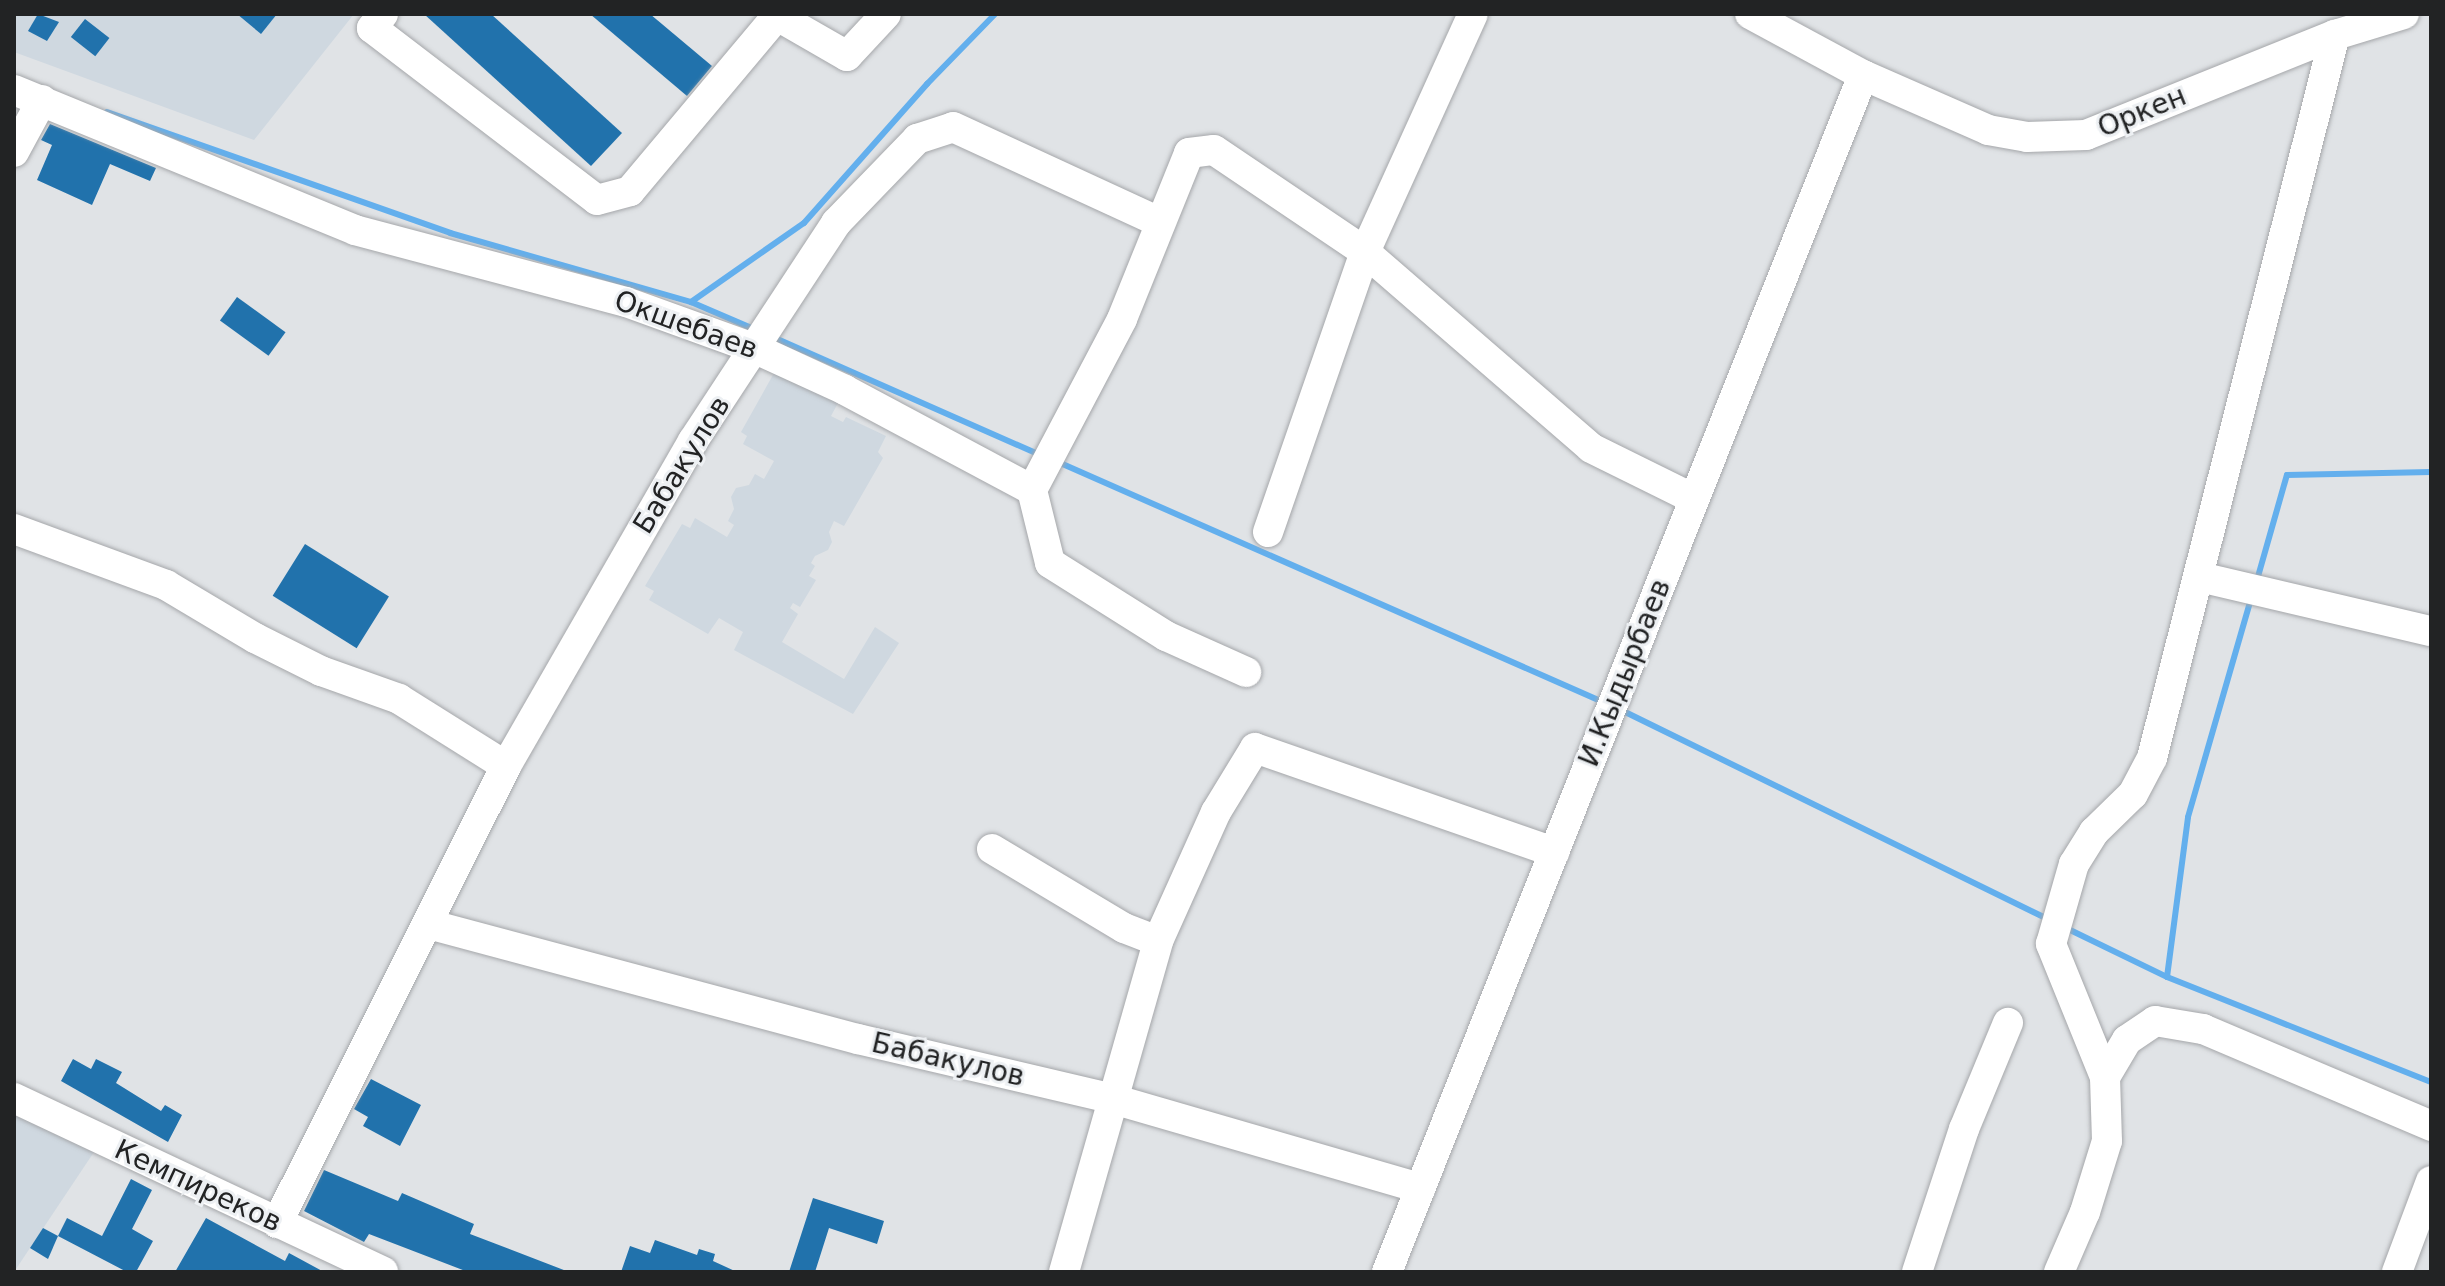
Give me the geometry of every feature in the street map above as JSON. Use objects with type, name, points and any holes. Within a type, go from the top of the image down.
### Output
[{"type":"street","points":[[383,14],[372,28],[597,200],[630,191],[775,15],[847,56],[886,14]]},
{"type":"street","points":[[1268,532],[1365,252],[1473,14]]},
{"type":"street","name":"Оркен","points":[[1750,14],[1863,75],[1988,130],[2027,137],[2086,135],[2335,35],[2367,19],[2404,14]]},
{"type":"street","points":[[2059,1272],[2085,1212],[2107,1141],[2105,1077],[2051,944],[2074,864],[2094,832],[2133,794],[2152,758],[2335,35]]},
{"type":"street","name":"И.Кыдырбаев","points":[[1387,1272],[1863,75]]},
{"type":"street","name":"Окшебаев","points":[[14,152],[28,95],[355,230],[626,302],[756,349],[845,390],[1032,490]]},
{"type":"street","name":"Бабакулов","points":[[277,1223],[506,766],[693,441],[836,223],[917,139],[953,127],[1160,222]]},
{"type":"street","points":[[1246,672],[1166,636],[1050,563],[1032,490],[1122,319],[1189,153],[1214,150],[1365,252],[1591,448],[1694,499]]},
{"type":"street","points":[[14,529],[166,585],[255,638],[321,671],[399,699],[506,766]]},
{"type":"street","points":[[2200,577],[2431,631]]},
{"type":"street","points":[[1064,1272],[1158,941],[1216,812],[1255,748],[1554,852]]},
{"type":"street","points":[[992,849],[1124,928],[1158,941]]},
{"type":"street","name":"Бабакулов","points":[[428,924],[858,1039],[1113,1099],[1420,1188]]},
{"type":"street","points":[[2105,1077],[2127,1040],[2155,1021],[2203,1029],[2431,1126]]},
{"type":"street","points":[[1917,1272],[1964,1129],[2008,1023]]},
{"type":"street","name":"Кемпиреков","points":[[14,1098],[383,1272]]},
{"type":"street","points":[[2397,1272],[2431,1181]]},
{"type":"shaded area","points":[[14,14],[354,14],[254,140],[14,52]]},
{"type":"shaded area","points":[[774,373],[845,390],[831,416],[843,422],[846,417],[886,436],[878,452],[883,458],[844,526],[834,521],[829,532],[832,542],[828,550],[815,556],[811,563],[815,566],[809,576],[816,580],[800,607],[793,603],[790,608],[798,614],[782,642],[844,679],[875,627],[899,643],[853,714],[734,650],[743,632],[719,618],[708,634],[649,600],[654,591],[645,586],[682,524],[690,528],[695,518],[727,537],[734,525],[728,521],[734,509],[731,497],[736,488],[749,485],[755,474],[764,479],[774,461],[743,444],[747,436],[741,432]]},
{"type":"shaded area","points":[[14,1108],[98,1146],[14,1272]]},
{"type":"building","points":[[38,14],[59,22],[47,41],[28,31]]},
{"type":"building","points":[[237,14],[277,14],[261,34]]},
{"type":"building","points":[[424,14],[491,14],[622,133],[591,166]]},
{"type":"building","points":[[590,14],[650,14],[712,66],[687,96]]},
{"type":"building","points":[[85,19],[109,38],[95,56],[71,37]]},
{"type":"building","points":[[50,124],[156,168],[150,181],[110,164],[92,205],[37,180],[52,145],[41,140]]},
{"type":"building","points":[[237,297],[286,332],[268,356],[220,320]]},
{"type":"building","points":[[305,544],[389,596],[357,648],[273,596]]},
{"type":"building","points":[[73,1059],[91,1069],[96,1059],[122,1072],[116,1083],[161,1111],[165,1105],[182,1115],[168,1142],[61,1081]]},
{"type":"building","points":[[371,1079],[421,1105],[400,1146],[363,1126],[368,1117],[354,1109]]},
{"type":"building","points":[[324,1170],[398,1201],[402,1193],[474,1224],[470,1234],[569,1272],[468,1272],[369,1234],[364,1242],[304,1211]]},
{"type":"building","points":[[131,1179],[152,1190],[132,1229],[153,1241],[136,1272],[127,1272],[58,1236],[67,1218],[102,1236]]},
{"type":"building","points":[[813,1198],[884,1221],[877,1244],[829,1228],[815,1272],[789,1272]]},
{"type":"building","points":[[206,1218],[285,1261],[289,1253],[324,1272],[175,1272]]},
{"type":"building","points":[[43,1228],[58,1236],[48,1259],[30,1248]]},
{"type":"building","points":[[655,1240],[697,1255],[699,1249],[715,1254],[713,1261],[737,1272],[621,1272],[630,1246],[650,1253]]},
{"type":"waterway","points":[[691,302],[804,223],[927,84],[995,14]]},
{"type":"waterway","points":[[107,112],[450,233],[691,302],[756,330]]},
{"type":"waterway","points":[[775,338],[1040,455]]},
{"type":"waterway","points":[[1058,462],[1603,702]]},
{"type":"waterway","points":[[2257,580],[2287,475],[2431,472]]},
{"type":"waterway","points":[[2167,977],[2188,817],[2251,599]]},
{"type":"waterway","points":[[1619,709],[2048,919]]},
{"type":"waterway","points":[[2066,928],[2167,977],[2431,1082]]}]
